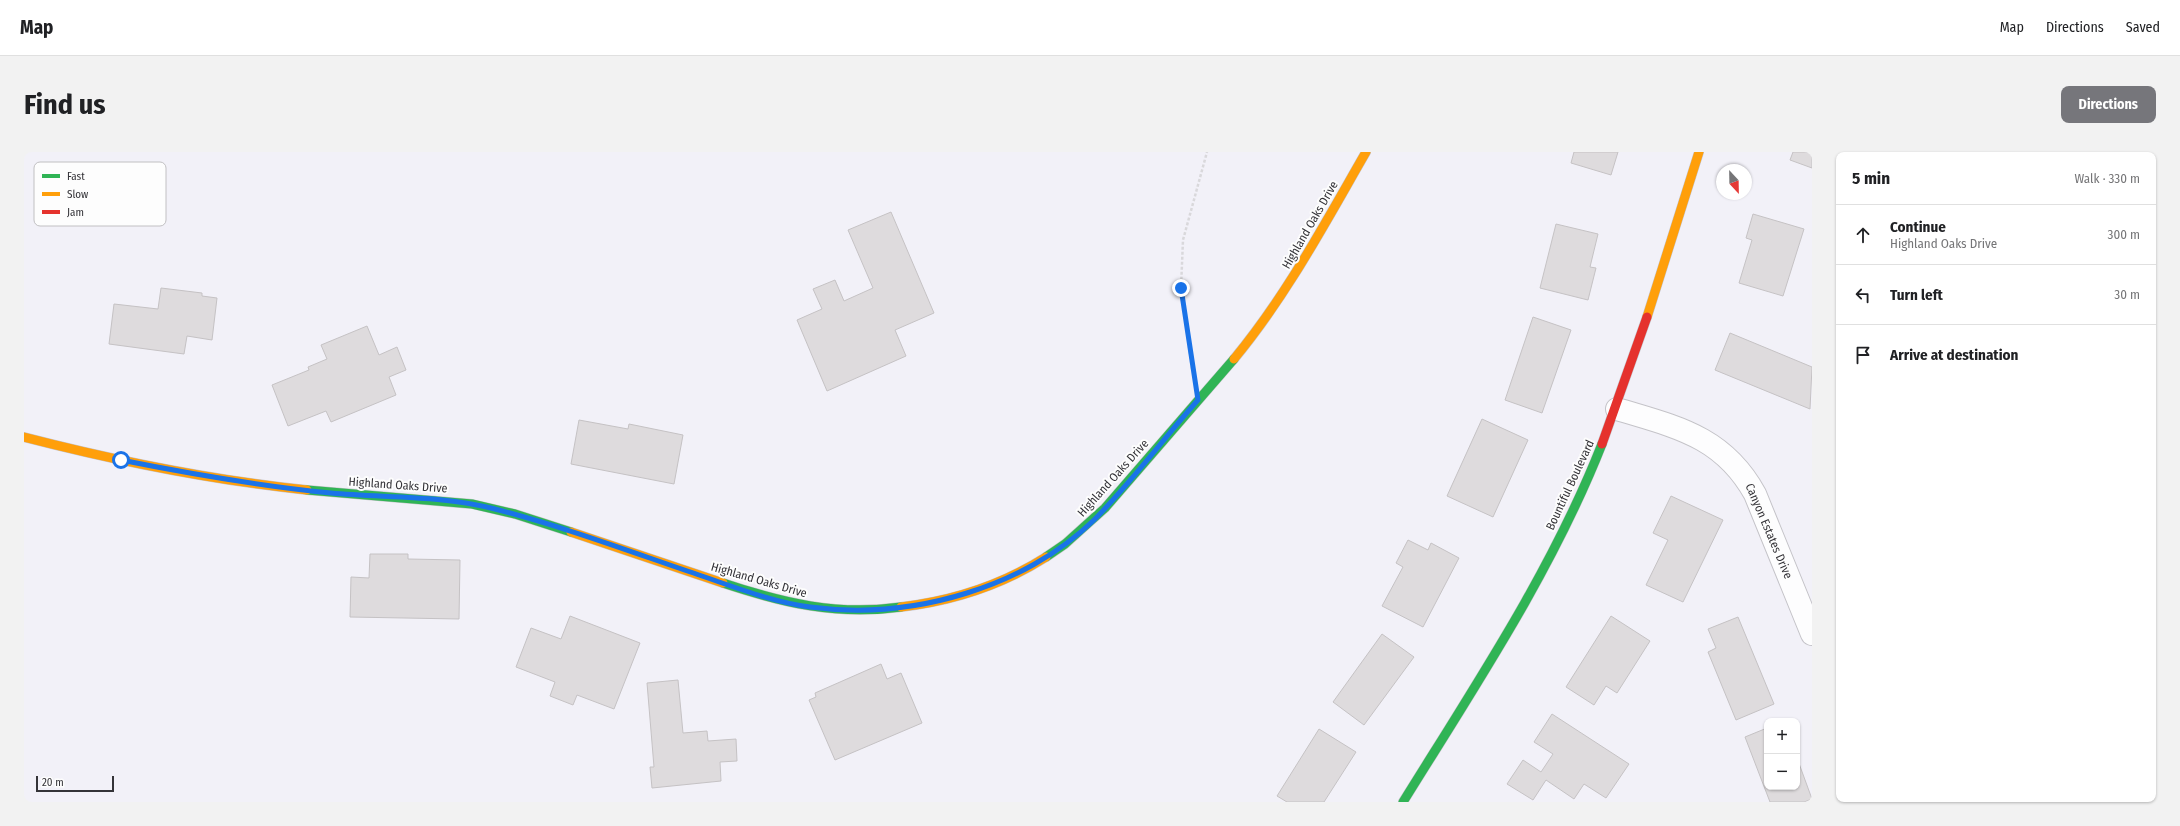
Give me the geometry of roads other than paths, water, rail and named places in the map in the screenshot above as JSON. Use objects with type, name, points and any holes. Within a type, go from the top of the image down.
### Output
[{"type":"street","name":"Highland Oaks Drive","points":[[24,437],[121,460],[262,485],[329,493],[452,501],[492,508],[530,518],[776,599],[809,607],[855,610],[883,609],[937,602],[979,590],[1013,576],[1044,558],[1093,521],[1250,340],[1282,295],[1366,152]]},
{"type":"street","name":"Bountiful Boulevard","points":[[1403,802],[1535,582],[1580,496],[1617,409],[1699,152]]},
{"type":"street","name":"Canyon Estates Drive","points":[[1617,409],[1680,429],[1700,438],[1718,449],[1734,462],[1747,478],[1756,494],[1812,634]]}]
